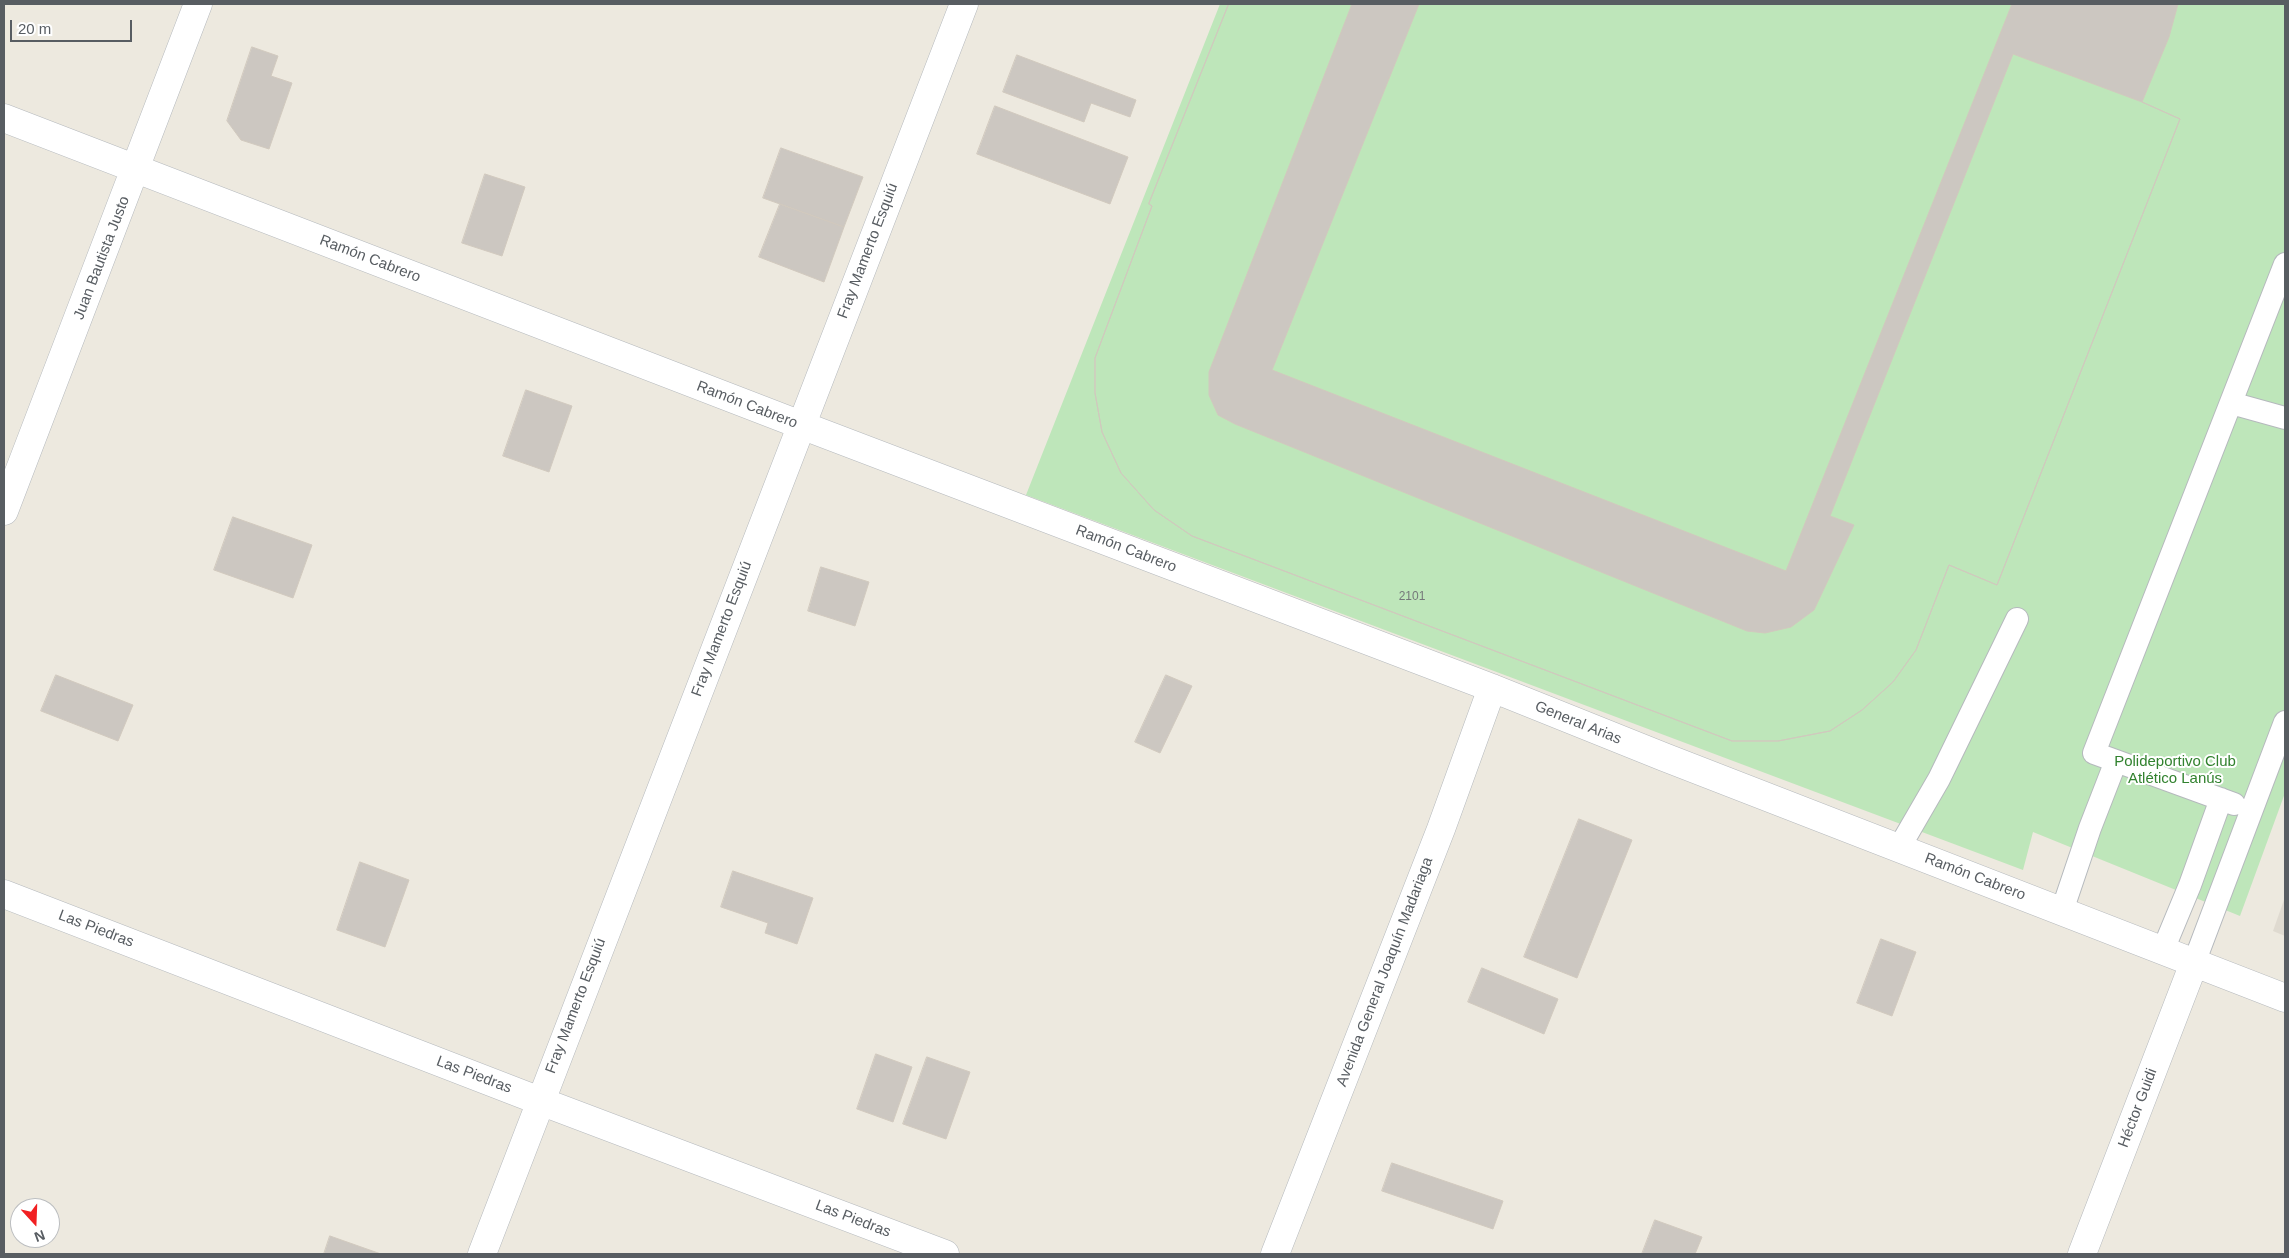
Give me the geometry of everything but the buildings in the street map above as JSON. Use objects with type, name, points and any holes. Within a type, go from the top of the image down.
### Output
[{"type":"street","name":"Juan Bautista Justo","points":[[4,512],[198,4]]},
{"type":"street","name":"Fray Mamerto Esquiú","points":[[482,1254],[964,4]]},
{"type":"street","name":"Ramón Cabrero","points":[[4,118],[801,425],[1492,688]]},
{"type":"street","name":"General Arias","points":[[1492,688],[1664,757]]},
{"type":"street","name":"Avenida General Joaquín Madariaga","points":[[1275,1254],[1441,829],[1492,688]]},
{"type":"street","name":"Ramón Cabrero","points":[[1664,757],[2285,998]]},
{"type":"street","name":"Las Piedras","points":[[4,894],[540,1101],[945,1254]]},
{"type":"street","name":"Héctor Guidi","points":[[2082,1254],[2194,962]]},
{"type":"lane","points":[[2252,810],[2094,753],[2285,264]]},
{"type":"lane","points":[[2231,403],[2285,418]]},
{"type":"lane","points":[[1899,848],[1939,779],[2017,619]]},
{"type":"lane","points":[[2194,962],[2285,722]]},
{"type":"lane","points":[[2062,911],[2090,828],[2116,761]]},
{"type":"lane","points":[[2162,950],[2190,885],[2221,799]]},
{"type":"shaded area","points":[[2285,897],[2285,936],[2273,931]]},
{"type":"green space","name":"Polideportivo Club Atlético Lanús","points":[[1220,4],[2285,4],[2285,793],[2240,916],[2033,832],[2023,870],[1026,495]]}]
